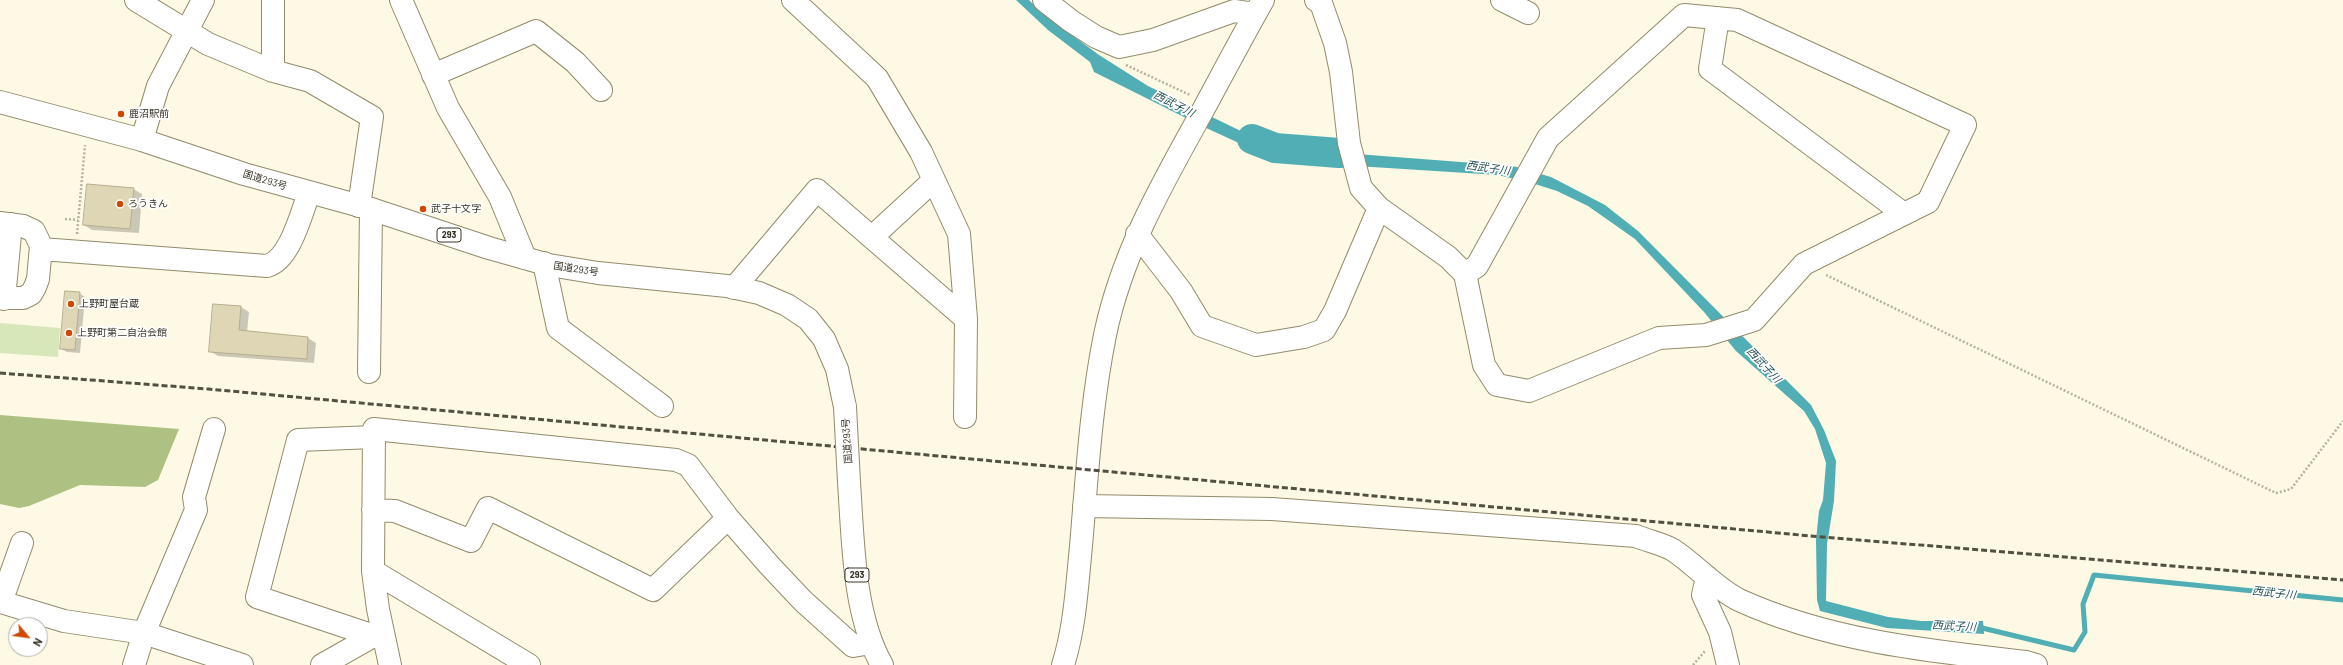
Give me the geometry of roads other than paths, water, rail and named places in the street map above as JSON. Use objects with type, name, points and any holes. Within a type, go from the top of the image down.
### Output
[{"type":"main road","points":[[136,0],[208,44],[273,71],[310,81],[372,117],[365,207],[369,372]]},
{"type":"main road","points":[[142,140],[158,86],[188,32],[203,0]]},
{"type":"main road","points":[[273,0],[273,71]]},
{"type":"main road","points":[[401,0],[448,108],[500,197],[534,261],[558,328],[662,406]]},
{"type":"main road","points":[[793,0],[877,78],[921,152],[959,234],[966,319],[965,417]]},
{"type":"main road","points":[[1044,0],[1071,22],[1096,37],[1119,47],[1153,40],[1234,11],[1259,7]]},
{"type":"main road","points":[[1502,0],[1528,13]]},
{"type":"main road","points":[[1322,1],[1338,58],[1349,144],[1361,188],[1379,208],[1448,257],[1465,274],[1484,365],[1497,385],[1529,391],[1659,338],[1706,335],[1754,320],[1804,264],[1928,202],[1965,125],[1737,20],[1684,15],[1548,138],[1477,266],[1465,274]]},
{"type":"main road","points":[[1063,665],[1069,644],[1075,605],[1084,506],[1105,335],[1121,274],[1137,234],[1259,7]]},
{"type":"main road","points":[[1718,18],[1710,69],[1904,214]]},
{"type":"main road","points":[[433,75],[536,31],[575,62],[601,90]]},
{"type":"main road","name":"国道293号","points":[[0,102],[142,140],[309,193],[365,207],[534,261],[598,273],[734,288],[759,293],[787,305],[808,319],[824,339],[837,369],[844,407],[858,578],[871,643],[882,665]]},
{"type":"main road","points":[[872,237],[934,180]]},
{"type":"main road","points":[[734,288],[817,190],[966,319]]},
{"type":"main road","points":[[41,249],[266,266],[279,260],[284,255],[309,193]]},
{"type":"main road","points":[[1137,234],[1181,291],[1202,326],[1256,345],[1304,337],[1324,330],[1335,311],[1379,208]]},
{"type":"main road","points":[[6,224],[34,231],[41,249],[38,279],[31,294],[23,298],[2,299],[6,224]]},
{"type":"main road","points":[[134,665],[144,633],[196,510],[194,497],[214,429]]},
{"type":"main road","points":[[390,665],[379,633],[378,609],[373,571],[374,430],[676,460],[688,465],[728,518],[803,601],[853,646],[871,643]]},
{"type":"main road","points":[[374,438],[298,440],[257,597],[379,633]]},
{"type":"main road","points":[[1084,506],[1272,509],[1636,536],[1672,550],[1738,599],[1790,620],[1853,637],[1914,649],[2026,662],[2036,665]]},
{"type":"main road","points":[[373,510],[395,511],[471,541],[488,508],[653,590],[728,518]]},
{"type":"main road","points":[[22,543],[1,602],[64,621],[144,633],[242,665]]},
{"type":"main road","points":[[373,571],[529,665]]},
{"type":"main road","points":[[1707,577],[1703,595],[1720,632],[1728,665]]},
{"type":"main road","points":[[322,665],[379,633]]},
{"type":"water","points":[[1016,0],[1029,0],[1041,12],[1099,55],[1148,86],[1247,134],[1291,149],[1513,166],[1551,177],[1605,205],[1638,231],[1811,405],[1824,430],[1836,461],[1834,501],[1827,544],[1826,601],[1888,617],[1921,621],[1983,621],[1984,634],[1887,628],[1820,611],[1817,600],[1816,540],[1819,511],[1823,500],[1826,463],[1815,429],[1804,411],[1736,351],[1704,312],[1635,239],[1588,206],[1557,191],[1498,175],[1325,164],[1252,149],[1204,127],[1094,72],[1090,62],[1048,30]]},
{"type":"waterway","name":"西武子川","points":[[1252,139],[1275,148],[1339,153]]},
{"type":"waterway","name":"西武子川","points":[[1978,627],[2074,650],[2085,632],[2083,604],[2094,575],[2343,600]]},
{"type":"railway","points":[[0,373],[208,389],[1811,536],[2343,580]]},
{"type":"place","name":"鹿沼駅前","points":[[121,114]]},
{"type":"place","name":"ろうきん","points":[[120,204]]},
{"type":"place","name":"武子十文字","points":[[423,209]]},
{"type":"place","name":"上野町屋台蔵","points":[[71,304]]},
{"type":"place","name":"上野町第二自治会館","points":[[69,333]]}]
